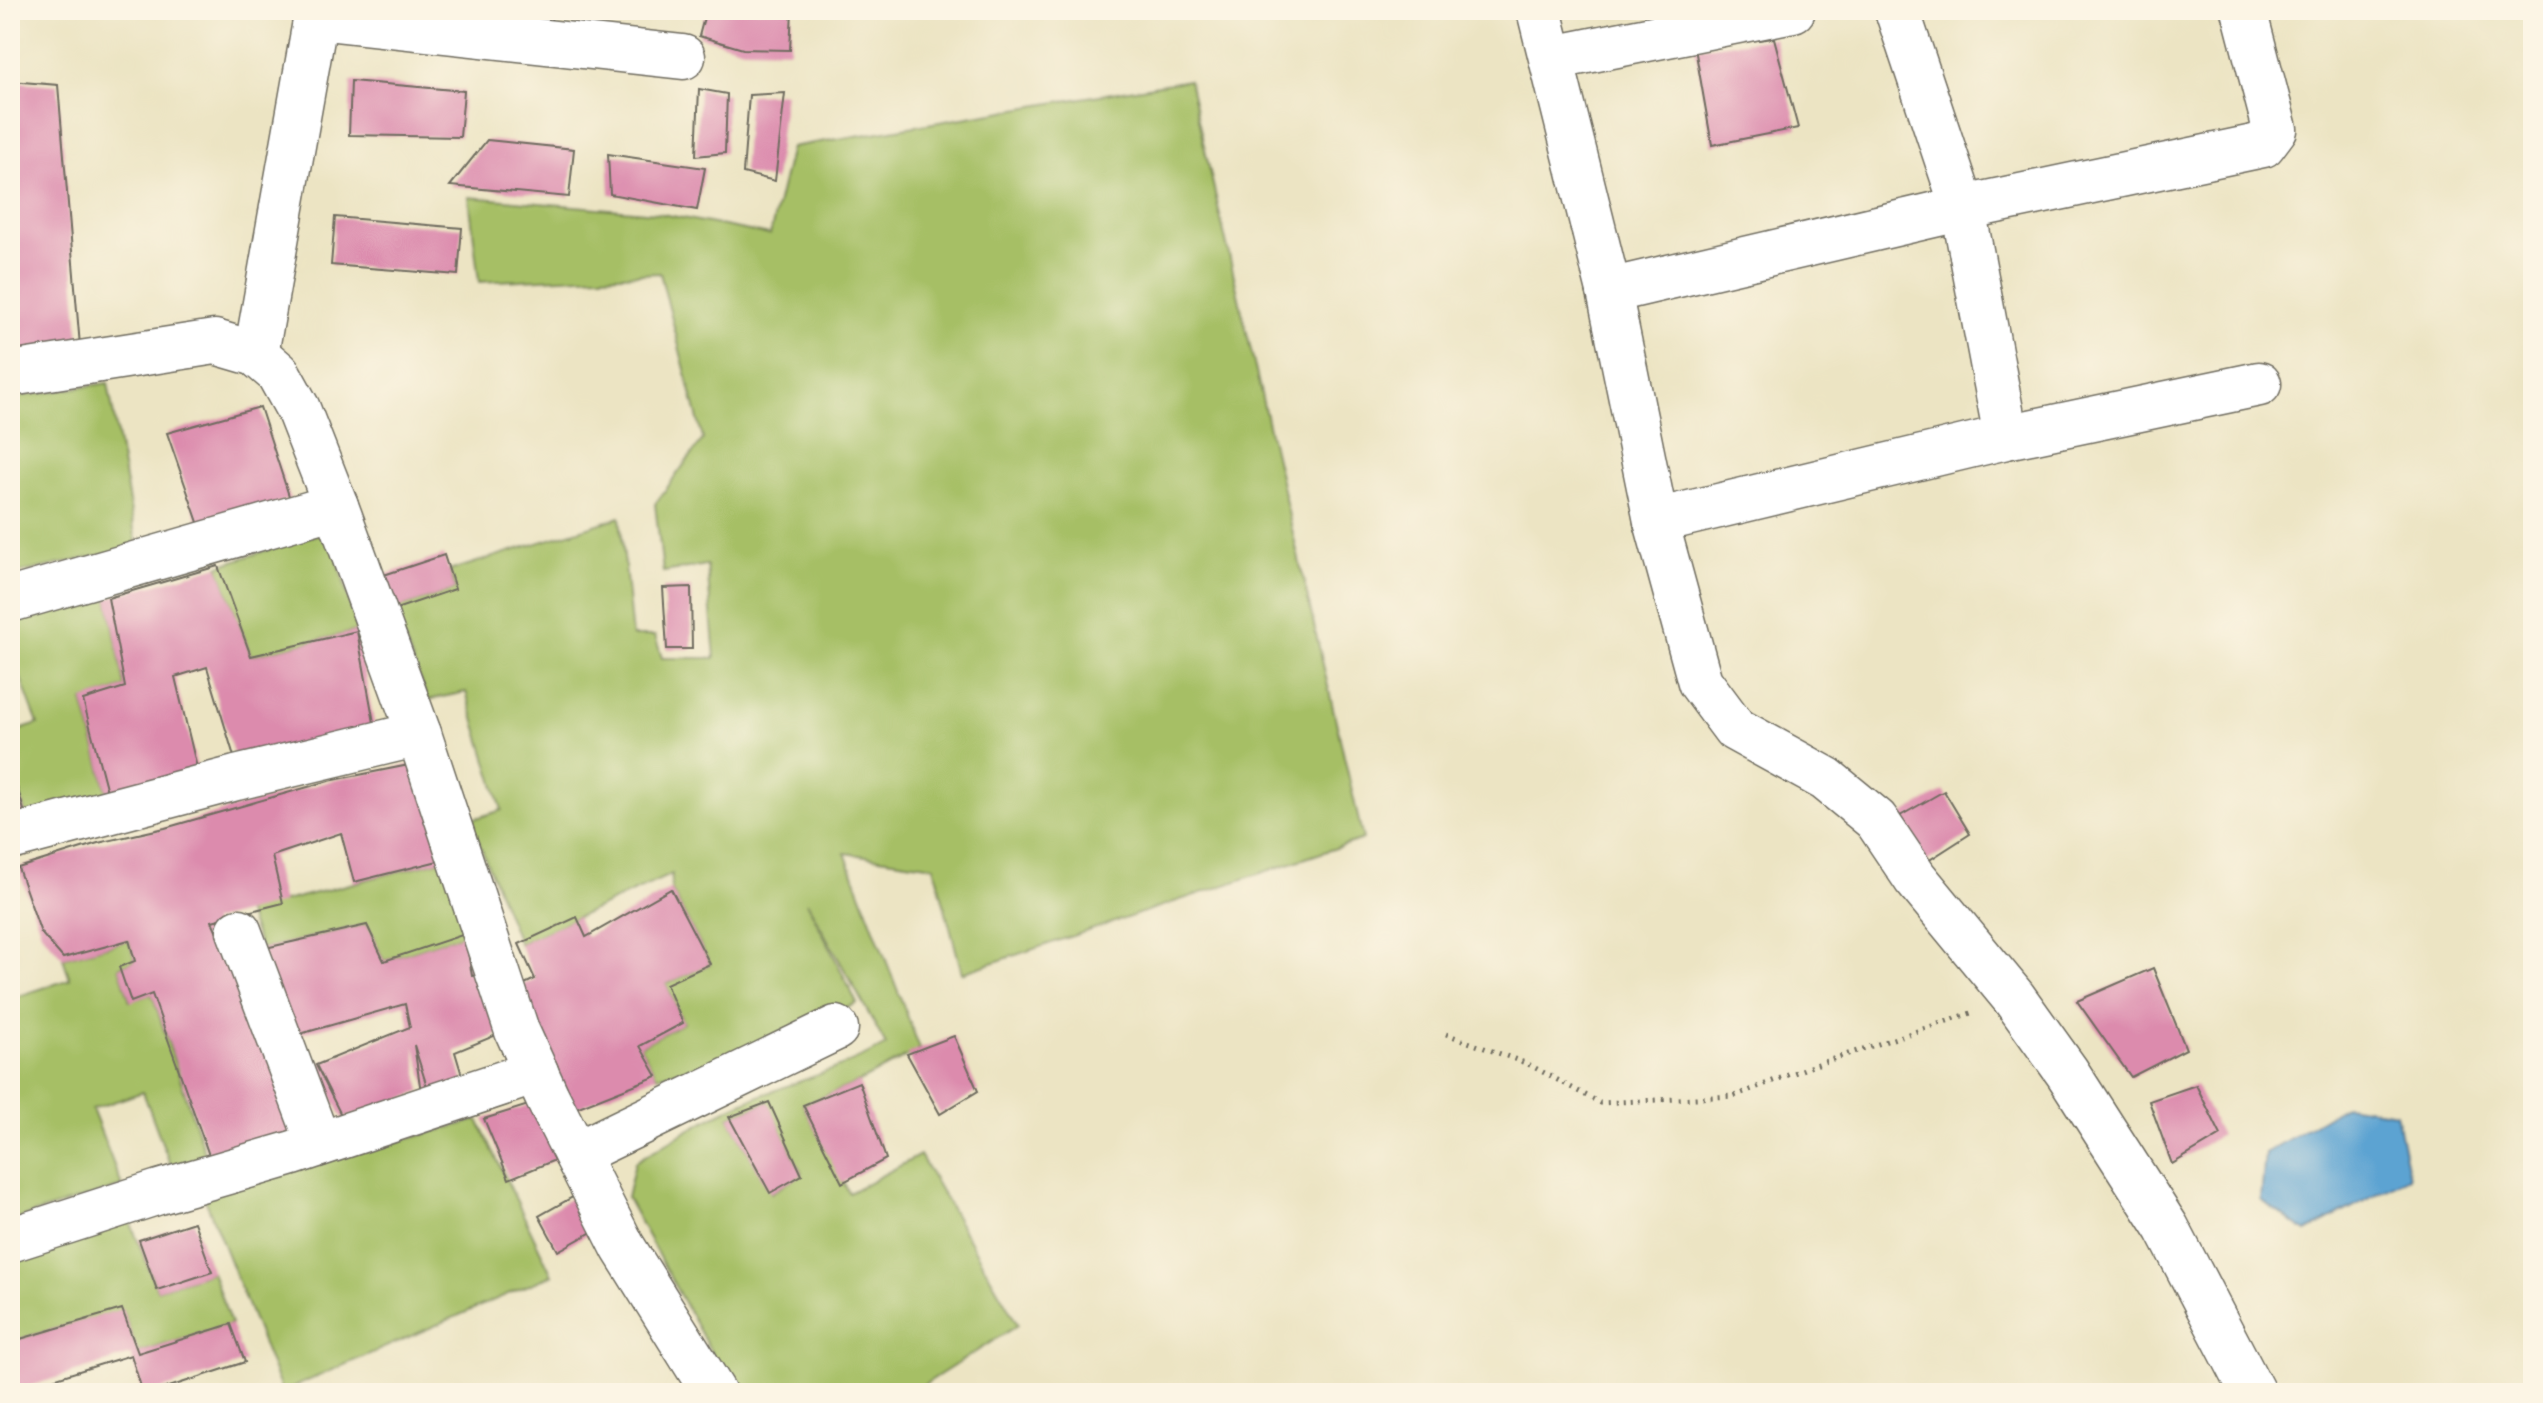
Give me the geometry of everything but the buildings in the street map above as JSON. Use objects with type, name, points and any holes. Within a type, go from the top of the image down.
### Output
[{"type":"street","points":[[1539,10],[1609,291],[1656,521],[1700,682],[1735,729],[1826,779],[1876,820],[1915,878],[2014,998],[2067,1072],[2167,1228],[2253,1393]]},
{"type":"street","points":[[1552,58],[1793,10]]},
{"type":"street","points":[[1897,10],[1963,208],[2006,437]]},
{"type":"street","points":[[1609,291],[1963,208],[2263,145],[2275,129],[2244,10]]},
{"type":"street","points":[[256,354],[317,13],[683,57]]},
{"type":"street","points":[[10,374],[215,342],[256,354],[278,373],[298,409],[336,506],[419,734],[517,1031],[623,1247],[714,1393]]},
{"type":"street","points":[[1656,521],[2006,437],[2259,384]]},
{"type":"street","points":[[10,600],[336,506]]},
{"type":"street","points":[[10,838],[236,778],[419,734]]},
{"type":"street","points":[[239,931],[319,1144]]},
{"type":"street","points":[[576,1154],[836,1028]]},
{"type":"street","points":[[10,1240],[319,1144],[536,1072]]},
{"type":"path","points":[[1446,1034],[1528,1064],[1600,1103],[1734,1096],[1812,1066],[2014,998]]},
{"type":"green space","points":[[1189,80],[1363,839],[962,973],[934,866],[845,853],[920,1049],[859,1082],[803,1105],[849,1193],[920,1155],[1018,1325],[911,1393],[747,1393],[724,1376],[627,1198],[635,1162],[677,1137],[734,1106],[836,1068],[886,1045],[807,902],[857,1003],[752,1055],[657,1076],[640,1046],[683,1023],[666,984],[710,964],[671,889],[672,874],[519,944],[470,820],[502,810],[466,692],[428,700],[393,610],[455,589],[449,571],[620,517],[632,636],[655,636],[662,658],[715,658],[707,565],[663,572],[655,504],[703,439],[660,273],[479,282],[469,197],[657,213],[770,235],[791,147]],"holes":[[[768,1102],[802,1174],[771,1193],[729,1117]]]},
{"type":"green space","points":[[108,383],[137,547],[10,575],[10,398]]},
{"type":"green space","points":[[330,530],[357,631],[251,656],[218,566]]},
{"type":"green space","points":[[108,598],[125,687],[83,701],[109,799],[26,817],[10,760],[10,733],[38,724],[10,650],[10,624]]},
{"type":"green space","points":[[446,859],[465,934],[384,961],[367,925],[261,949],[246,911]]},
{"type":"green space","points":[[129,940],[135,961],[119,967],[130,1001],[152,994],[207,1160],[173,1172],[143,1092],[92,1109],[122,1186],[10,1221],[10,1153],[13,1152],[10,1145],[10,999],[70,979],[63,958]]},
{"type":"green space","points":[[478,1120],[552,1275],[282,1392],[203,1194]]},
{"type":"green space","points":[[130,1221],[157,1290],[212,1272],[231,1324],[138,1353],[122,1310],[10,1342],[10,1252]]},
{"type":"water","points":[[2346,1105],[2396,1113],[2409,1177],[2306,1232],[2261,1200],[2265,1153]]}]
